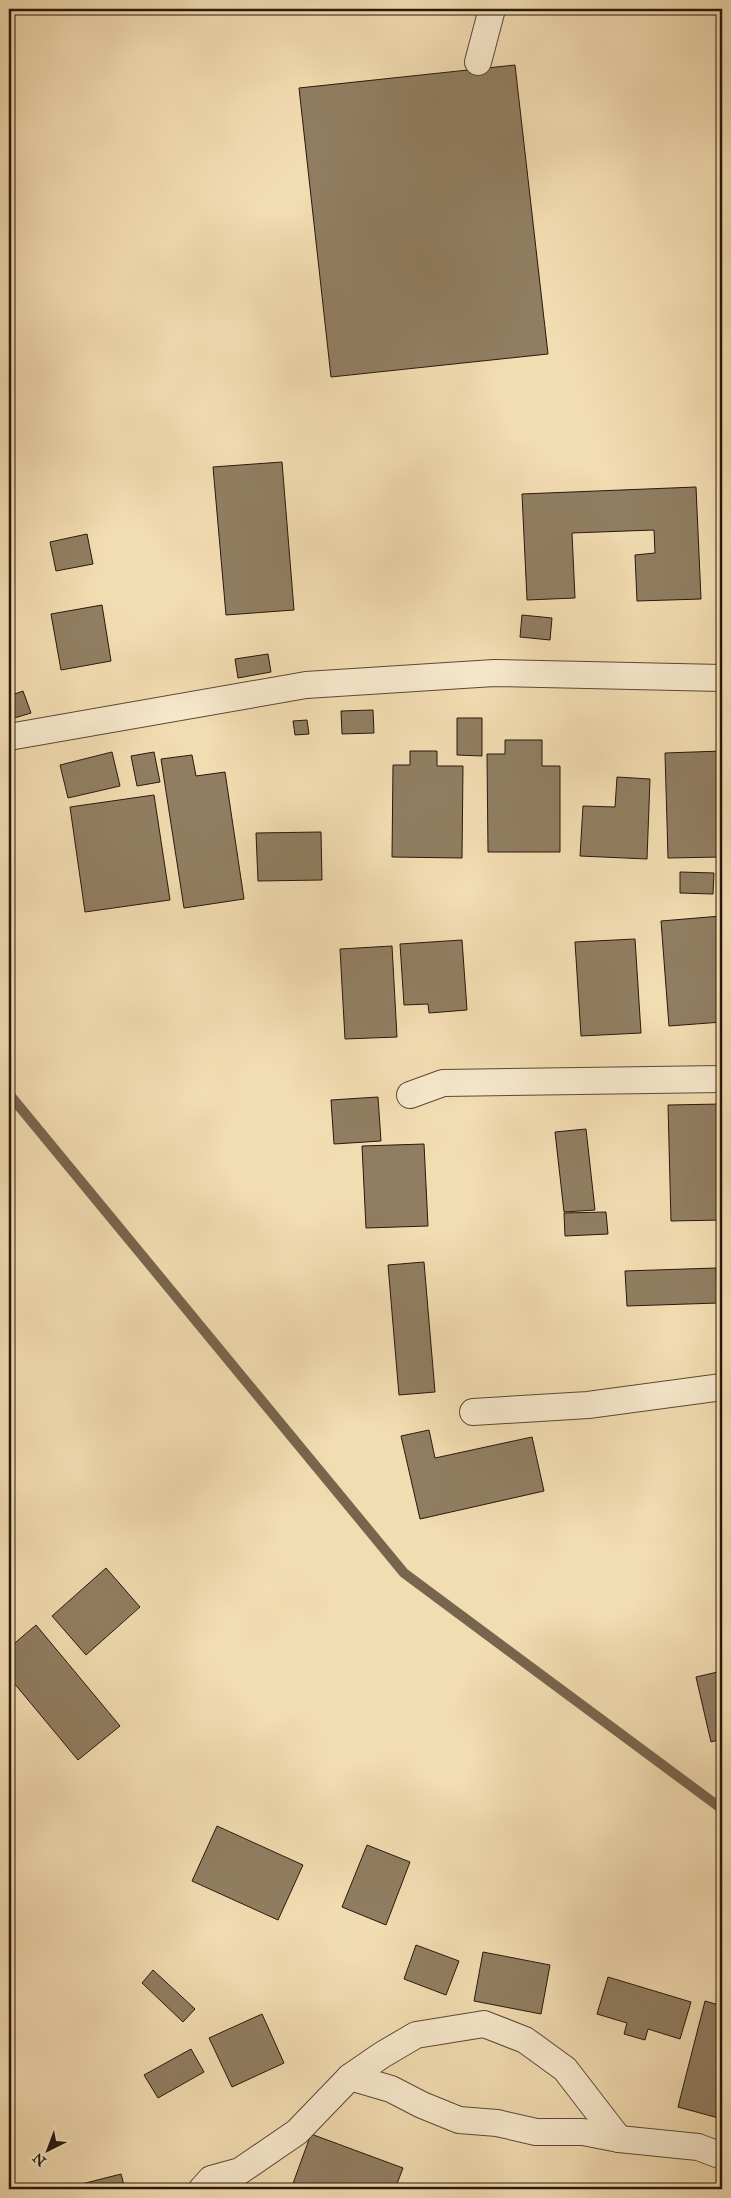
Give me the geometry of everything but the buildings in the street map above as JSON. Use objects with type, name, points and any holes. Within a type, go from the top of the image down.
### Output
[{"type":"street","points":[[478,62],[492,9]]},
{"type":"street","points":[[9,737],[306,685],[494,673],[722,678]]},
{"type":"street","points":[[410,1095],[443,1083],[722,1079]]},
{"type":"street","points":[[473,1412],[588,1405],[722,1387]]},
{"type":"street","points":[[202,2189],[211,2179],[240,2171],[297,2132],[350,2077],[382,2055],[416,2036],[484,2024],[525,2040],[565,2069],[619,2139]]},
{"type":"street","points":[[350,2077],[391,2089],[422,2105],[459,2120],[498,2123],[536,2132],[583,2132],[619,2139],[698,2147],[722,2156]]},
{"type":"waterway","points":[[9,1094],[404,1573],[722,1809]]}]
